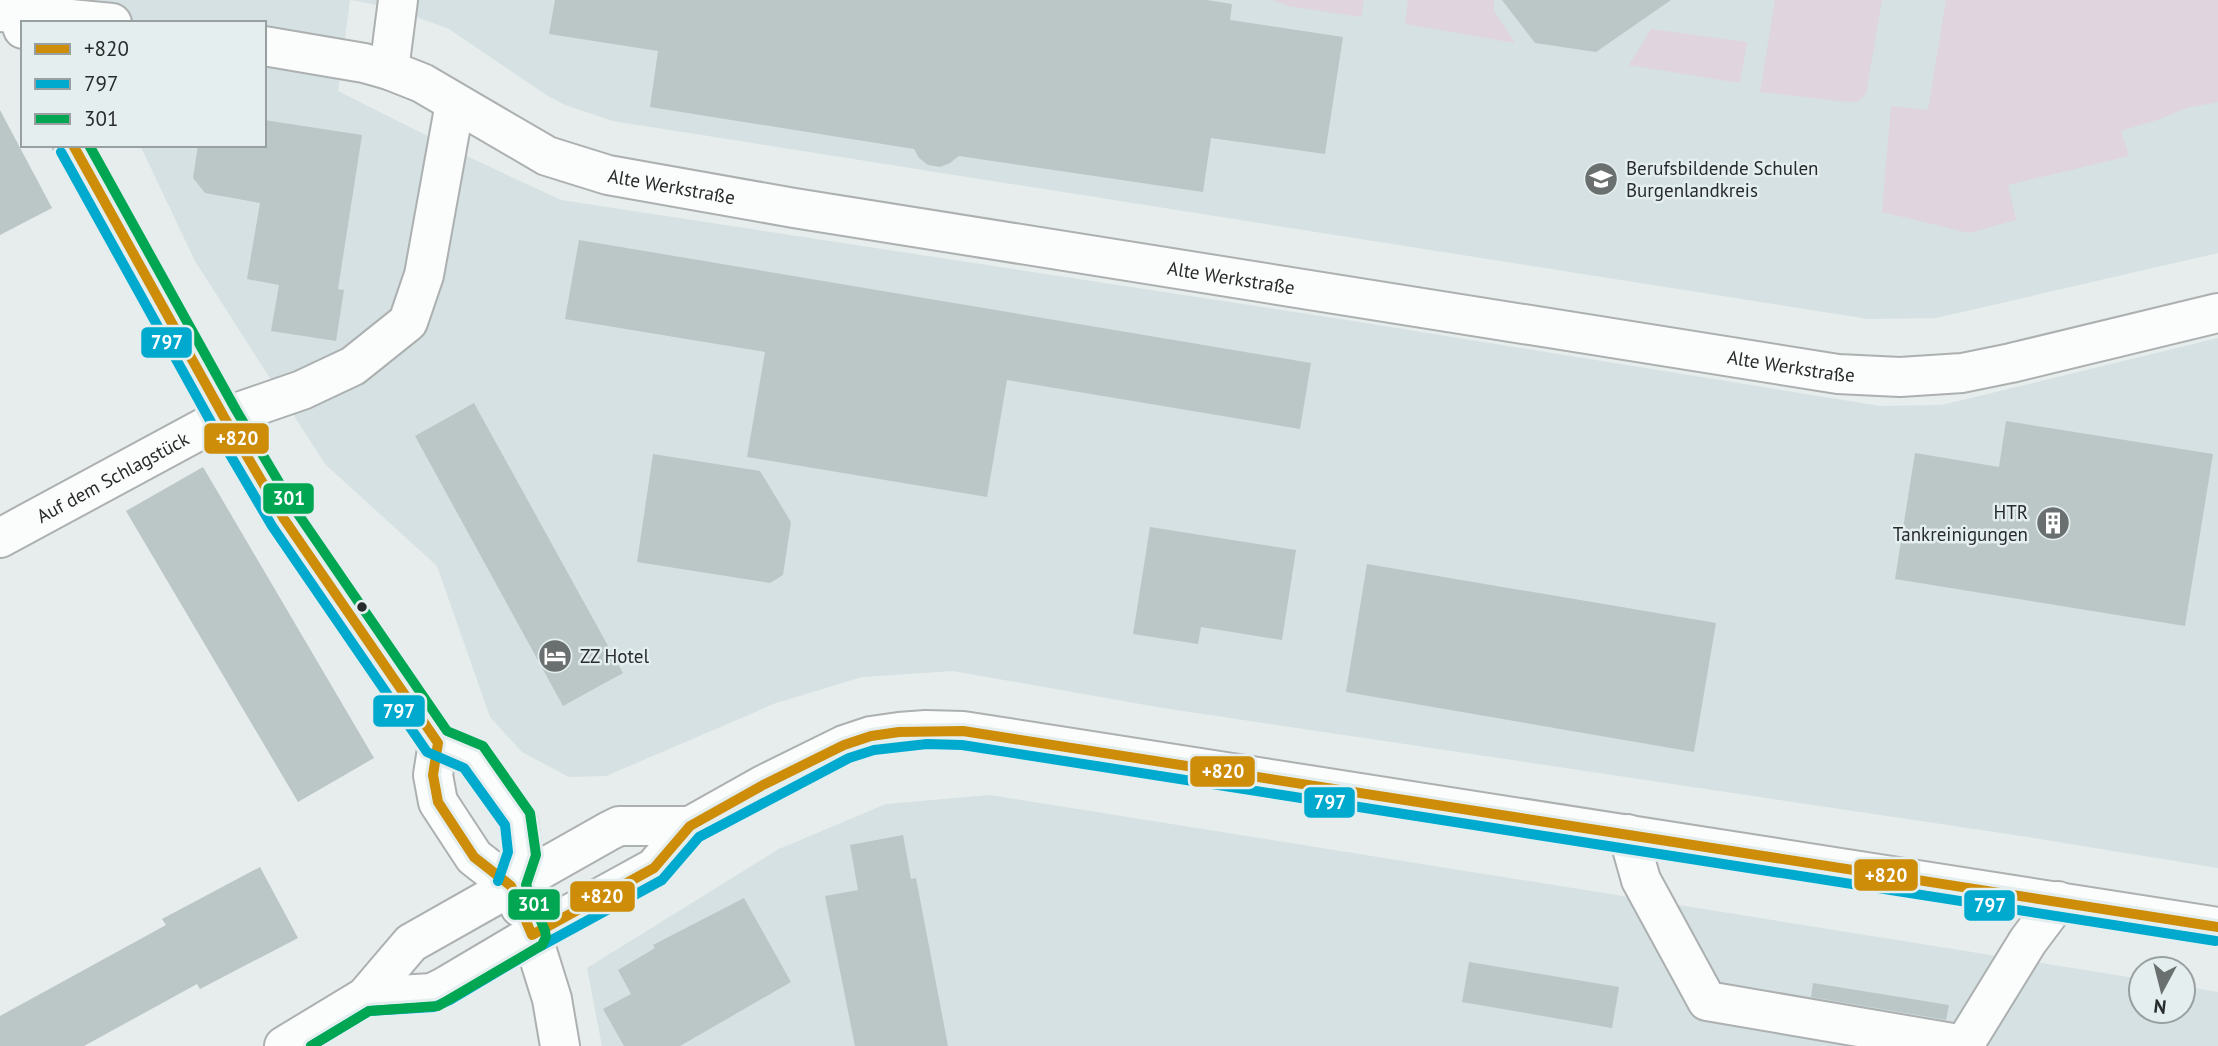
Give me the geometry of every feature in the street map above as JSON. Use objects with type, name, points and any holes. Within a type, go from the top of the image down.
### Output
[{"type":"main road","points":[[389,70],[398,0]]},
{"type":"main road","points":[[14,14],[90,21]]},
{"type":"main road","name":"Alte Werkstraße","points":[[266,46],[365,63],[389,70],[422,83],[547,156],[608,176],[794,208],[1838,373],[1900,377],[1962,373],[2218,313]]},
{"type":"main road","name":"Auf dem Schlagstück","points":[[0,538],[224,417],[302,390],[354,366],[408,322],[424,275],[455,103]]},
{"type":"main road","points":[[74,147],[224,417],[309,557],[438,743],[473,756],[519,820],[522,854],[511,886]]},
{"type":"main road","points":[[365,997],[432,993],[654,868],[690,827],[763,785],[844,745],[872,736],[926,730],[963,731],[2218,927]]},
{"type":"main road","points":[[438,743],[433,775],[438,802],[474,857],[511,886],[532,935],[552,999],[561,1046]]},
{"type":"main road","points":[[284,1046],[365,997],[411,943],[619,826],[690,827]]},
{"type":"main road","points":[[1628,834],[1641,880],[1707,1001],[1964,1045],[2028,941],[2058,901]]},
{"type":"shaded area","points":[[70,0],[350,0],[338,91],[561,200],[1347,320],[1880,406],[1942,405],[2218,338],[2218,868],[2015,835],[1163,708],[953,671],[862,677],[776,703],[606,776],[569,777],[522,752],[490,717],[437,566],[325,464],[195,261],[141,147],[266,147],[266,21],[80,21]]},
{"type":"shaded area","name":"Berufsbildende Schulen Burgenlandkreis","points":[[352,0],[2218,0],[2218,253],[1936,318],[1868,319],[613,121],[565,105],[548,96],[449,29],[392,8]]},
{"type":"shaded area","points":[[1272,0],[1364,0],[1361,17],[1288,6]]},
{"type":"shaded area","points":[[1408,0],[1494,0],[1494,11],[1515,43],[1405,24]]},
{"type":"shaded area","points":[[1775,0],[1882,0],[1866,94],[1859,101],[1760,92]]},
{"type":"shaded area","points":[[1946,0],[2218,0],[2218,102],[2186,108],[2121,131],[2129,156],[2008,185],[2016,220],[1969,233],[1882,212],[1891,106],[1928,110]]},
{"type":"shaded area","points":[[1651,29],[1747,42],[1740,83],[1629,65]]},
{"type":"shaded area","points":[[990,795],[2127,977],[2127,1025],[2197,1025],[2197,988],[2218,992],[2218,1046],[602,1046],[587,968],[779,849],[886,804]]},
{"type":"building","points":[[555,0],[1207,0],[1232,4],[1230,20],[1343,37],[1325,154],[1211,138],[1203,192],[959,156],[940,167],[928,165],[919,158],[914,149],[650,107],[658,51],[549,34]]},
{"type":"building","points":[[1502,0],[1671,0],[1596,52],[1535,43]]},
{"type":"building","points":[[0,110],[52,208],[0,235]]},
{"type":"building","points":[[266,120],[362,135],[338,289],[344,290],[336,341],[271,331],[279,285],[247,279],[260,203],[205,193],[193,178],[198,147],[266,147]]},
{"type":"building","points":[[579,240],[1311,363],[1300,429],[1007,380],[987,497],[747,457],[765,352],[565,319]]},
{"type":"building","points":[[474,403],[623,673],[563,706],[415,436]]},
{"type":"building","name":"HTR Tankreinigungen","points":[[2006,421],[2213,454],[2185,626],[1895,579],[1915,453],[1999,467]]},
{"type":"building","points":[[653,454],[760,471],[791,522],[783,575],[770,583],[637,562]]},
{"type":"building","points":[[203,467],[374,758],[298,802],[126,511]]},
{"type":"building","points":[[1150,527],[1296,550],[1282,640],[1201,627],[1198,644],[1133,634]]},
{"type":"building","points":[[1367,564],[1716,623],[1694,752],[1346,692]]},
{"type":"building","points":[[903,835],[911,879],[916,878],[948,1046],[855,1046],[825,896],[858,890],[850,845]]},
{"type":"building","points":[[260,867],[298,938],[200,989],[197,984],[84,1046],[0,1046],[0,1016],[166,925],[162,919]]},
{"type":"building","points":[[744,898],[791,982],[680,1046],[624,1046],[603,1009],[631,994],[618,970],[655,948],[653,945]]},
{"type":"building","points":[[1469,962],[1619,987],[1612,1028],[1462,1002]]},
{"type":"building","points":[[1813,983],[1949,1005],[1946,1020],[1811,997]]},
{"type":"transit line","name":"+820","points":[[74,147],[224,417],[284,519],[438,743],[433,775],[438,802],[474,857],[511,886],[532,935],[654,868],[690,826],[763,785],[844,745],[871,736],[899,732],[963,731],[2218,927]]},
{"type":"transit line","name":"301","points":[[90,147],[236,410],[296,511],[447,731],[483,746],[530,813],[536,855],[526,885],[545,931],[546,937],[542,945],[438,1006],[369,1011],[311,1046]]},
{"type":"transit line","name":"797","points":[[61,152],[212,424],[272,526],[427,752],[464,768],[505,825],[508,852],[498,881]]},
{"type":"transit line","name":"797","points":[[311,1046],[369,1011],[434,1007],[450,1000],[539,947],[662,880],[699,837],[849,758],[874,750],[927,744],[962,745],[2216,941]]},
{"type":"place","name":"Berufsbildende Schulen Burgenlandkreis","points":[[1601,179]]},
{"type":"place","name":"HTR Tankreinigungen","points":[[2053,523]]},
{"type":"place","name":"ZZ Hotel","points":[[555,656]]}]
